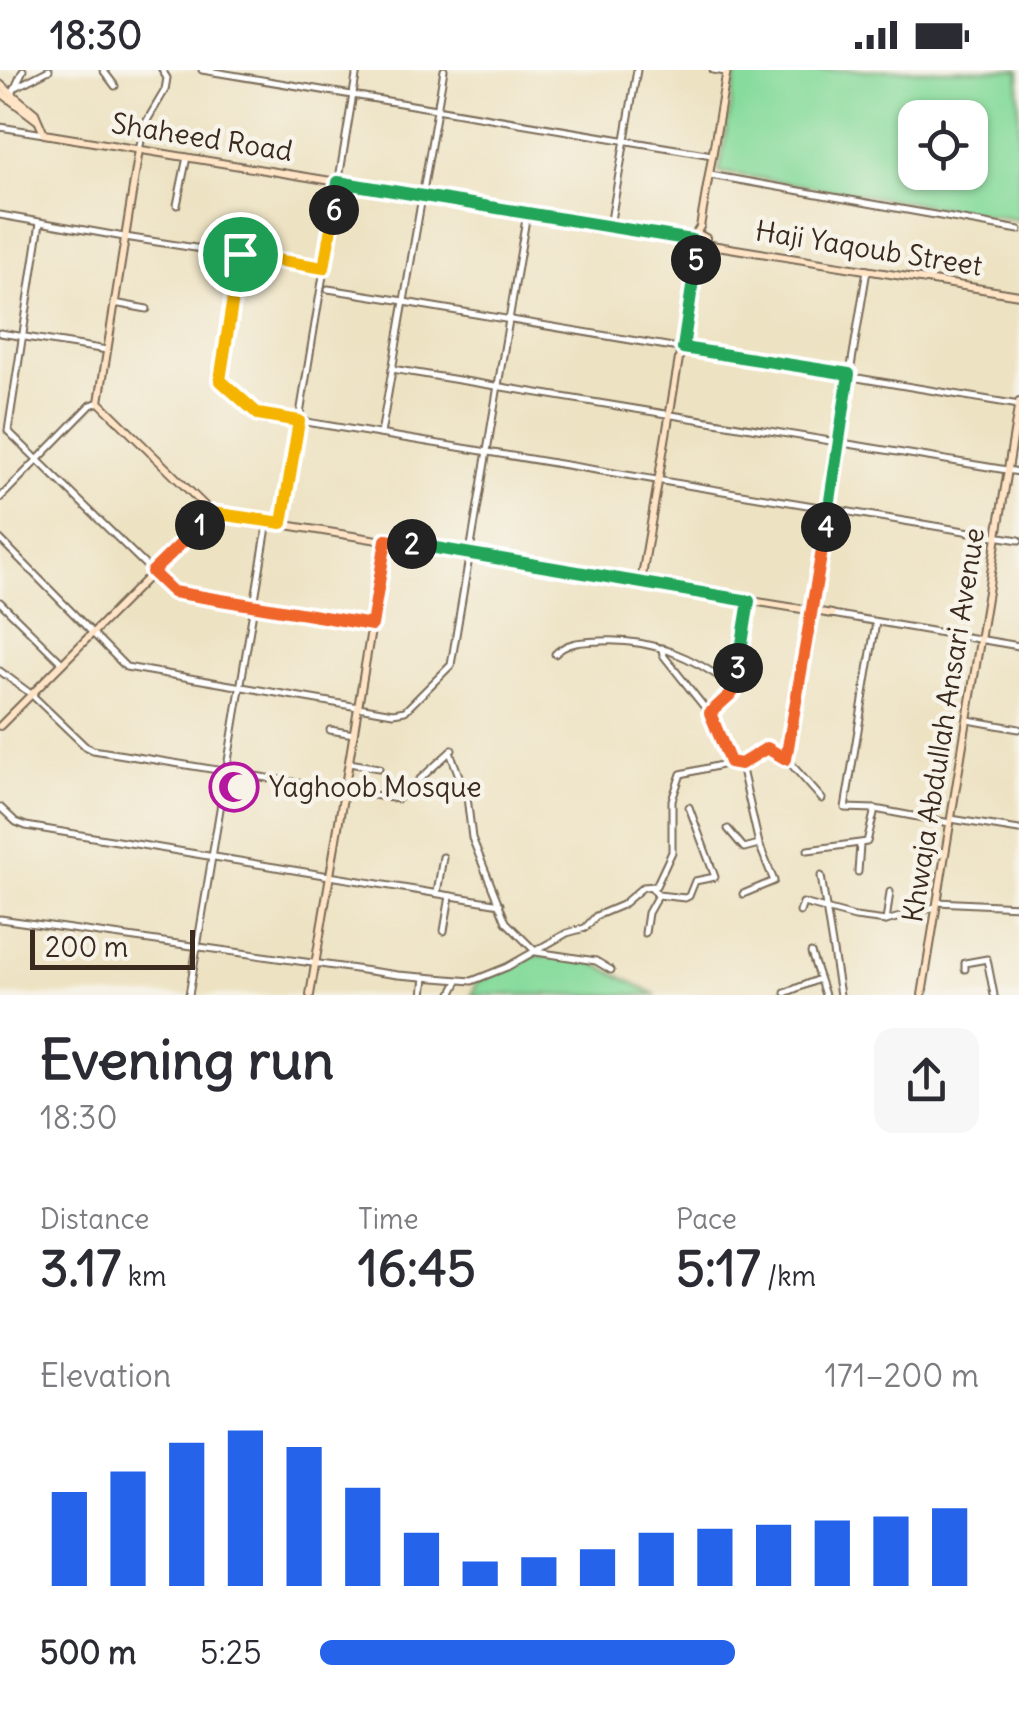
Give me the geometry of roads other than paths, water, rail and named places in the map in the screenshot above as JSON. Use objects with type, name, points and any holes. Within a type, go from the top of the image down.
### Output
[{"type":"main road","points":[[641,582],[727,71]]},
{"type":"main road","points":[[0,84],[15,90],[35,113],[44,134]]},
{"type":"main road","points":[[0,92],[37,120]]},
{"type":"main road","name":"Shaheed Road","points":[[44,134],[701,242]]},
{"type":"main road","points":[[139,150],[99,402],[212,513],[832,614]]},
{"type":"main road","name":"Haji Yaqoub Street","points":[[701,242],[1019,296]]},
{"type":"main road","name":"Khwaja Abdullah Ansari Avenue","points":[[922,995],[1019,404]]},
{"type":"main road","points":[[0,726],[212,513]]},
{"type":"main road","points":[[310,995],[386,540]]},
{"type":"street","points":[[15,90],[23,70]]},
{"type":"street","points":[[15,90],[49,70]]},
{"type":"street","points":[[102,70],[115,86]]},
{"type":"street","points":[[162,70],[167,78]]},
{"type":"street","points":[[202,70],[712,155]]},
{"type":"street","points":[[282,523],[357,70]]},
{"type":"street","points":[[381,434],[444,70]]},
{"type":"street","points":[[610,226],[638,70]]},
{"type":"street","points":[[713,70],[727,71]]},
{"type":"street","points":[[139,150],[145,124],[174,71]]},
{"type":"street","name":"Shaheed Road","points":[[0,126],[44,134]]},
{"type":"street","points":[[177,205],[187,158]]},
{"type":"street","points":[[710,176],[1019,230]]},
{"type":"street","points":[[0,539],[131,670],[400,713],[447,671],[527,213]]},
{"type":"street","points":[[0,214],[324,268]]},
{"type":"street","points":[[40,222],[7,428],[176,593],[372,625]]},
{"type":"street","points":[[240,254],[220,380],[258,414],[1019,540]]},
{"type":"street","points":[[786,759],[867,270]]},
{"type":"street","points":[[328,289],[1019,404]]},
{"type":"street","points":[[114,303],[146,309]]},
{"type":"street","points":[[0,333],[107,350]]},
{"type":"street","points":[[392,369],[1019,472]]},
{"type":"street","points":[[0,498],[91,405],[99,402]]},
{"type":"street","points":[[189,995],[268,521]]},
{"type":"street","points":[[710,713],[734,687],[749,601]]},
{"type":"street","points":[[0,602],[62,663]]},
{"type":"street","points":[[832,614],[1019,646]]},
{"type":"street","points":[[876,622],[845,808],[1019,830]]},
{"type":"street","points":[[555,654],[563,646],[580,642],[621,640],[675,650],[734,687]]},
{"type":"street","points":[[662,648],[663,655],[710,713],[730,762]]},
{"type":"street","points":[[0,671],[32,694],[93,750],[400,799],[451,751],[467,798],[472,838],[506,922],[536,952],[596,961],[612,970]]},
{"type":"street","points":[[967,720],[1019,729]]},
{"type":"street","points":[[330,730],[354,734]]},
{"type":"street","points":[[0,919],[425,978],[476,980],[567,933],[585,928],[598,914],[622,906],[640,888],[656,886],[671,856],[672,800],[681,774],[730,762],[741,764],[765,749],[780,753],[822,799]]},
{"type":"street","points":[[349,763],[379,768]]},
{"type":"street","points":[[741,764],[759,844],[774,883],[743,894]]},
{"type":"street","points":[[652,888],[658,895],[688,897],[696,881],[716,877],[689,806]]},
{"type":"street","points":[[0,807],[21,825],[500,904]]},
{"type":"street","points":[[808,850],[867,842],[875,809]]},
{"type":"street","points":[[728,829],[744,848],[759,844]]},
{"type":"street","points":[[858,872],[860,845]]},
{"type":"street","points":[[437,893],[443,857]]},
{"type":"street","points":[[821,876],[840,995]]},
{"type":"street","points":[[886,922],[890,892]]},
{"type":"street","points":[[645,933],[648,913],[658,895]]},
{"type":"street","points":[[444,931],[450,896]]},
{"type":"street","points":[[800,912],[802,903],[886,922],[937,904],[1019,906]]},
{"type":"street","points":[[810,953],[825,995]]},
{"type":"street","points":[[965,969],[965,963],[987,959],[994,995]]},
{"type":"street","points":[[423,995],[425,978]]},
{"type":"street","points":[[785,993],[819,978]]},
{"type":"street","points":[[451,995],[458,981]]},
{"type":"place","name":"Yaghoob Mosque","points":[[234,787]]}]
